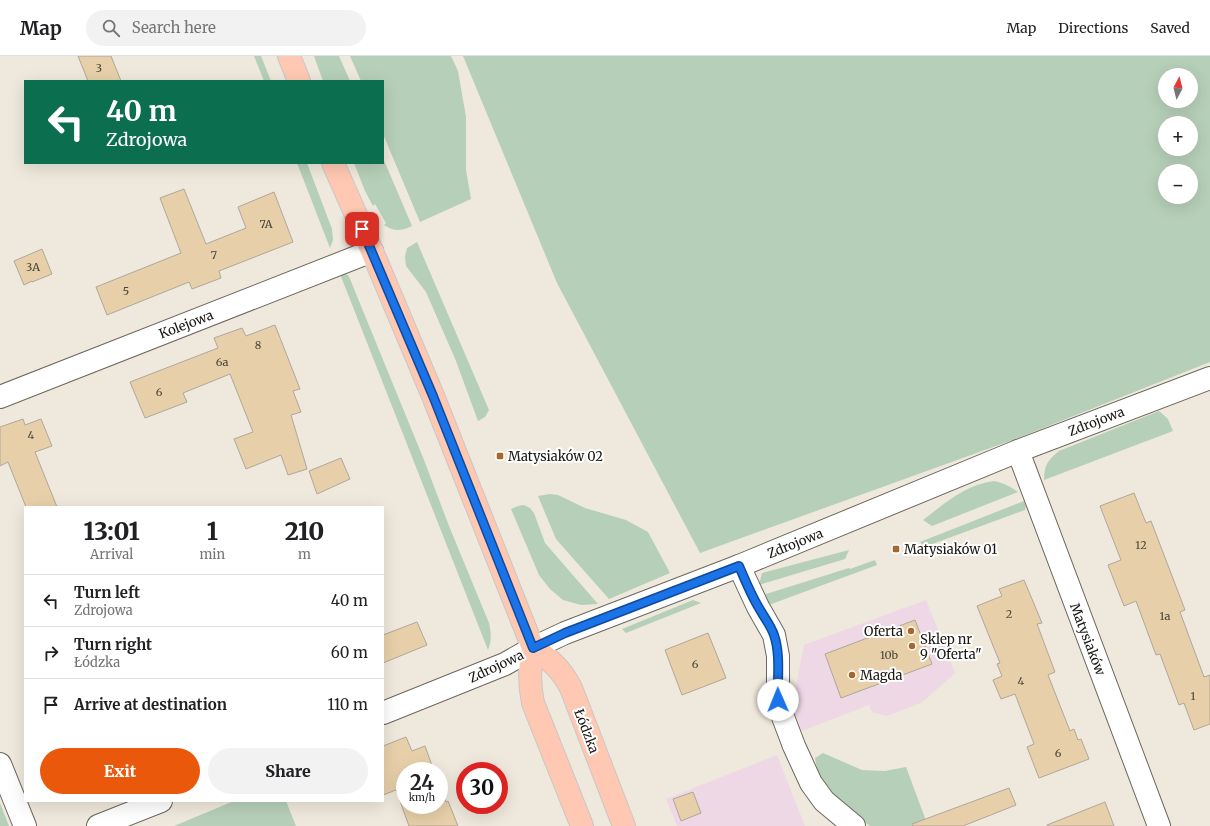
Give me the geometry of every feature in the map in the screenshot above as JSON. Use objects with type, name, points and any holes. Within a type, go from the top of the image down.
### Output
[{"type":"main road","points":[[289,56],[299,80]]},
{"type":"main road","points":[[333,164],[433,396],[533,648],[530,661],[530,682],[533,703],[582,826]]},
{"type":"main road","name":"Łódzka","points":[[533,648],[547,657],[565,677],[624,826]]},
{"type":"street","name":"Kolejowa","points":[[0,397],[372,251]]},
{"type":"street","name":"Zdrojowa","points":[[384,713],[505,664],[533,648],[565,633],[739,566],[1018,451],[1210,378]]},
{"type":"street","name":"Matysiaków","points":[[1018,451],[1159,826]]},
{"type":"street","points":[[739,566],[758,607],[774,635],[778,661],[778,700],[794,746],[811,783],[824,801],[854,826]]},
{"type":"street","points":[[0,764],[24,826]]},
{"type":"street","points":[[98,826],[158,802]]},
{"type":"shaded area","points":[[926,600],[955,673],[921,703],[887,716],[872,712],[869,705],[802,731],[792,707],[804,645]]},
{"type":"shaded area","points":[[777,755],[805,826],[677,826],[666,799]]},
{"type":"green space","points":[[254,56],[261,56],[271,80],[264,80]]},
{"type":"green space","points":[[314,56],[339,56],[350,80],[323,80]]},
{"type":"green space","points":[[350,56],[451,56],[458,71],[466,117],[466,170],[471,199],[420,222],[384,136],[384,80],[361,80]]},
{"type":"green space","points":[[463,56],[1210,56],[1210,362],[1018,438],[700,553],[557,283]]},
{"type":"green space","points":[[384,160],[412,226],[394,230],[384,225],[386,223],[375,204],[373,206],[365,191],[354,164],[384,164]]},
{"type":"green space","points":[[297,164],[307,164],[332,229],[333,240],[330,248]]},
{"type":"green space","points":[[417,242],[489,410],[485,417],[478,421],[456,361],[426,292],[406,266],[405,257],[407,248]]},
{"type":"green space","points":[[342,273],[348,275],[350,279],[489,623],[491,636],[488,650],[340,274]]},
{"type":"green space","points":[[1159,411],[1168,419],[1173,431],[1044,480],[1047,463],[1059,451]]},
{"type":"green space","points":[[994,481],[1006,485],[1018,492],[932,526],[923,520],[947,501],[965,490]]},
{"type":"green space","points":[[550,494],[558,495],[585,508],[626,520],[648,532],[670,573],[609,599],[556,539],[538,496]]},
{"type":"green space","points":[[1024,501],[1026,506],[1025,510],[924,547],[920,542]]},
{"type":"green space","points":[[524,505],[530,508],[534,513],[545,543],[598,604],[581,605],[563,600],[550,589],[539,575],[511,509]]},
{"type":"green space","points":[[849,550],[845,559],[759,585],[762,573]]},
{"type":"green space","points":[[875,560],[877,565],[766,606],[763,595]]},
{"type":"green space","points":[[693,600],[701,603],[626,633],[622,629]]},
{"type":"green space","points":[[823,753],[862,770],[885,771],[906,767],[928,826],[870,826],[841,805],[819,778],[815,758]]},
{"type":"green space","points":[[232,802],[286,802],[296,826],[174,826]]},
{"type":"green space","points":[[0,803],[9,826],[0,826]]},
{"type":"building","points":[[78,56],[111,56],[121,80],[88,80]]},
{"type":"building","points":[[184,189],[206,244],[246,228],[238,207],[274,192],[293,242],[219,271],[221,278],[192,289],[189,282],[107,315],[96,287],[181,253],[160,198]]},
{"type":"building","points":[[42,249],[52,274],[24,285],[14,261]]},
{"type":"building","points":[[275,325],[300,389],[293,391],[301,412],[291,415],[307,469],[288,475],[281,455],[246,469],[234,439],[253,432],[230,374],[183,393],[187,402],[145,418],[130,382],[218,348],[214,338],[242,328],[246,336]]},
{"type":"building","points":[[23,419],[25,425],[41,419],[52,446],[35,452],[57,506],[26,506],[8,462],[0,466],[0,427]]},
{"type":"building","points":[[341,458],[350,479],[317,494],[309,471]]},
{"type":"building","points":[[1134,493],[1146,523],[1151,521],[1185,610],[1180,612],[1204,677],[1210,675],[1210,724],[1194,730],[1184,703],[1179,705],[1160,654],[1156,655],[1136,601],[1124,606],[1108,565],[1121,560],[1100,506]]},
{"type":"building","points":[[1024,580],[1042,623],[1037,624],[1055,672],[1048,675],[1070,731],[1074,729],[1078,740],[1081,739],[1089,759],[1039,778],[1027,747],[1034,744],[1015,694],[1001,699],[993,680],[1002,676],[997,664],[1000,663],[977,606],[1002,596],[999,589]]},
{"type":"building","points":[[915,620],[932,664],[841,698],[825,654]]},
{"type":"building","points":[[417,622],[427,645],[384,663],[384,635]]},
{"type":"building","points":[[708,633],[726,678],[682,695],[665,650]]},
{"type":"building","points":[[406,737],[412,751],[425,746],[431,762],[396,762],[396,790],[384,795],[384,746]]},
{"type":"building","points":[[1009,788],[1016,805],[963,826],[913,826],[912,824]]},
{"type":"building","points":[[693,792],[701,813],[681,821],[673,799]]},
{"type":"building","points":[[448,801],[458,826],[409,826],[405,814],[448,814]]},
{"type":"building","points":[[1105,802],[1114,826],[1047,826],[1047,825]]},
{"type":"place","name":"Matysiaków 02","points":[[500,456]]},
{"type":"place","name":"Matysiaków 01","points":[[896,549]]},
{"type":"place","name":"Oferta","points":[[911,631]]},
{"type":"place","name":"Sklep nr 9 \"Oferta\"","points":[[912,646]]},
{"type":"place","name":"Magda","points":[[852,675]]},
{"type":"route","points":[[362,229],[433,396],[533,648],[565,633],[739,566],[758,607],[774,635],[779,672],[778,700]]}]
